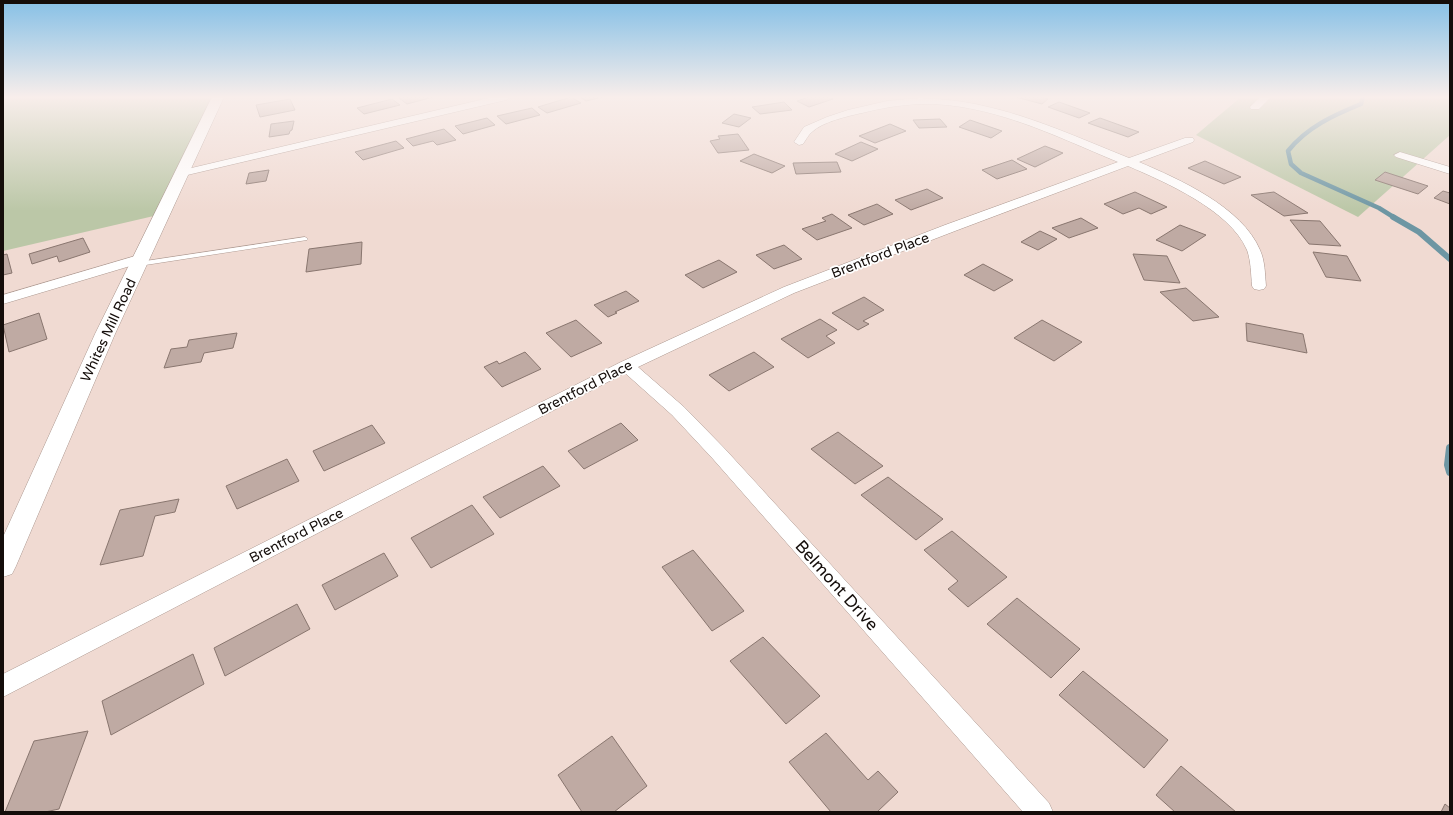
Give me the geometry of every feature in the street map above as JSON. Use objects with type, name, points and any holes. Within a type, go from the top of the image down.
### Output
[{"type":"street","name":"Whites Mill Road","points":[[3,566],[105,334],[200,135]]},
{"type":"street","points":[[183,173],[344,135]]},
{"type":"street","points":[[799,142],[804,135]]},
{"type":"street","points":[[1063,135],[1172,182],[1213,204],[1227,215],[1248,240],[1255,251],[1259,286]]},
{"type":"street","name":"Brentford Place","points":[[3,686],[626,366],[789,290],[950,228],[1189,140]]},
{"type":"street","points":[[1400,155],[1450,171]]},
{"type":"street","points":[[3,300],[140,261]]},
{"type":"street","name":"Belmont Drive","points":[[626,366],[678,412],[719,454],[1040,812]]},
{"type":"lane","points":[[140,261],[305,239]]},
{"type":"green space","points":[[3,135],[206,135],[171,212],[3,251]]},
{"type":"green space","points":[[1196,135],[1450,135],[1358,217]]},
{"type":"building","points":[[269,135],[282,135],[269,137]]},
{"type":"building","points":[[421,135],[451,135],[456,140],[437,145],[433,141],[413,146],[406,139]]},
{"type":"building","points":[[739,135],[749,150],[718,153],[710,141],[720,139],[718,136]]},
{"type":"building","points":[[861,135],[896,135],[875,143],[859,136]]},
{"type":"building","points":[[982,135],[996,135],[991,138]]},
{"type":"building","points":[[396,141],[404,148],[363,160],[355,152]]},
{"type":"building","points":[[861,142],[878,149],[852,161],[835,154]]},
{"type":"building","points":[[1045,146],[1063,153],[1035,167],[1017,159]]},
{"type":"building","points":[[754,154],[785,166],[772,173],[740,161]]},
{"type":"building","points":[[1012,160],[1027,169],[997,179],[982,170]]},
{"type":"building","points":[[1205,161],[1241,177],[1224,184],[1188,168]]},
{"type":"building","points":[[837,162],[841,172],[796,174],[793,163]]},
{"type":"building","points":[[269,170],[266,181],[246,184],[249,173]]},
{"type":"building","points":[[1385,172],[1428,186],[1418,194],[1375,180]]},
{"type":"building","points":[[927,189],[943,198],[911,210],[895,200]]},
{"type":"building","points":[[1443,191],[1450,193],[1450,204],[1434,198]]},
{"type":"building","points":[[1135,192],[1167,207],[1151,214],[1139,208],[1123,214],[1104,204]]},
{"type":"building","points":[[1274,192],[1308,213],[1284,216],[1251,195]]},
{"type":"building","points":[[877,204],[893,214],[864,225],[848,215]]},
{"type":"building","points":[[832,214],[852,228],[817,240],[802,229],[826,221],[822,218]]},
{"type":"building","points":[[1081,218],[1098,228],[1069,238],[1052,228]]},
{"type":"building","points":[[1290,220],[1320,221],[1341,246],[1309,244]]},
{"type":"building","points":[[1180,225],[1206,235],[1182,251],[1156,240]]},
{"type":"building","points":[[1040,231],[1057,239],[1038,250],[1021,242]]},
{"type":"building","points":[[83,238],[90,252],[59,262],[57,256],[32,264],[29,254]]},
{"type":"building","points":[[362,242],[361,264],[306,272],[309,249]]},
{"type":"building","points":[[784,245],[802,259],[774,269],[756,255]]},
{"type":"building","points":[[1313,252],[1347,256],[1361,281],[1326,277]]},
{"type":"building","points":[[7,254],[12,273],[3,275],[3,255]]},
{"type":"building","points":[[1133,254],[1167,256],[1180,283],[1144,280]]},
{"type":"building","points":[[719,260],[737,272],[703,288],[685,275]]},
{"type":"building","points":[[983,264],[1013,280],[994,291],[964,275]]},
{"type":"building","points":[[1186,288],[1219,317],[1193,321],[1160,292]]},
{"type":"building","points":[[626,291],[639,301],[615,312],[617,313],[608,317],[594,305]]},
{"type":"building","points":[[864,297],[884,310],[863,321],[869,324],[858,330],[832,313]]},
{"type":"building","points":[[39,313],[47,339],[9,352],[3,325]]},
{"type":"building","points":[[820,319],[837,330],[826,336],[835,343],[808,358],[781,339]]},
{"type":"building","points":[[576,320],[602,343],[571,357],[546,333]]},
{"type":"building","points":[[1042,320],[1082,342],[1054,361],[1014,338]]},
{"type":"building","points":[[1246,323],[1303,334],[1307,353],[1247,341]]},
{"type":"building","points":[[237,333],[233,348],[204,353],[201,362],[164,368],[171,349],[187,347],[189,340]]},
{"type":"building","points":[[525,352],[541,369],[502,387],[484,367],[497,361],[499,364]]},
{"type":"building","points":[[754,352],[774,367],[729,391],[709,375]]},
{"type":"building","points":[[621,423],[638,440],[584,469],[568,451]]},
{"type":"building","points":[[372,425],[385,443],[324,471],[313,451]]},
{"type":"building","points":[[838,432],[883,466],[855,484],[811,449]]},
{"type":"building","points":[[287,459],[299,481],[237,509],[226,486]]},
{"type":"building","points":[[543,466],[560,486],[500,518],[483,497]]},
{"type":"building","points":[[888,477],[943,519],[916,540],[861,495]]},
{"type":"building","points":[[179,499],[175,512],[155,516],[143,556],[100,565],[120,510]]},
{"type":"building","points":[[472,505],[494,534],[431,568],[411,538]]},
{"type":"building","points":[[952,531],[1007,577],[968,607],[948,589],[958,581],[924,550]]},
{"type":"building","points":[[693,550],[744,611],[712,631],[662,567]]},
{"type":"building","points":[[384,553],[398,576],[335,610],[322,585]]},
{"type":"building","points":[[1017,598],[1080,649],[1051,678],[987,624]]},
{"type":"building","points":[[297,604],[310,629],[225,676],[214,648]]},
{"type":"building","points":[[763,637],[820,696],[786,724],[730,661]]},
{"type":"building","points":[[193,654],[204,684],[111,735],[102,701]]},
{"type":"building","points":[[1083,671],[1168,740],[1144,768],[1059,695]]},
{"type":"building","points":[[88,731],[59,809],[45,812],[5,812],[34,741]]},
{"type":"building","points":[[826,733],[868,780],[878,771],[898,792],[877,812],[831,812],[789,762]]},
{"type":"building","points":[[612,736],[647,786],[614,812],[582,812],[558,775]]},
{"type":"building","points":[[1181,766],[1236,812],[1175,812],[1156,795]]},
{"type":"building","points":[[1445,804],[1450,808],[1450,812],[1441,812]]},
{"type":"waterway","points":[[1304,135],[1288,151],[1291,164],[1301,173],[1379,208],[1395,218]]},
{"type":"waterway","points":[[1393,217],[1419,232],[1450,259]]},
{"type":"waterway","points":[[1450,448],[1448,465],[1450,472]]}]
